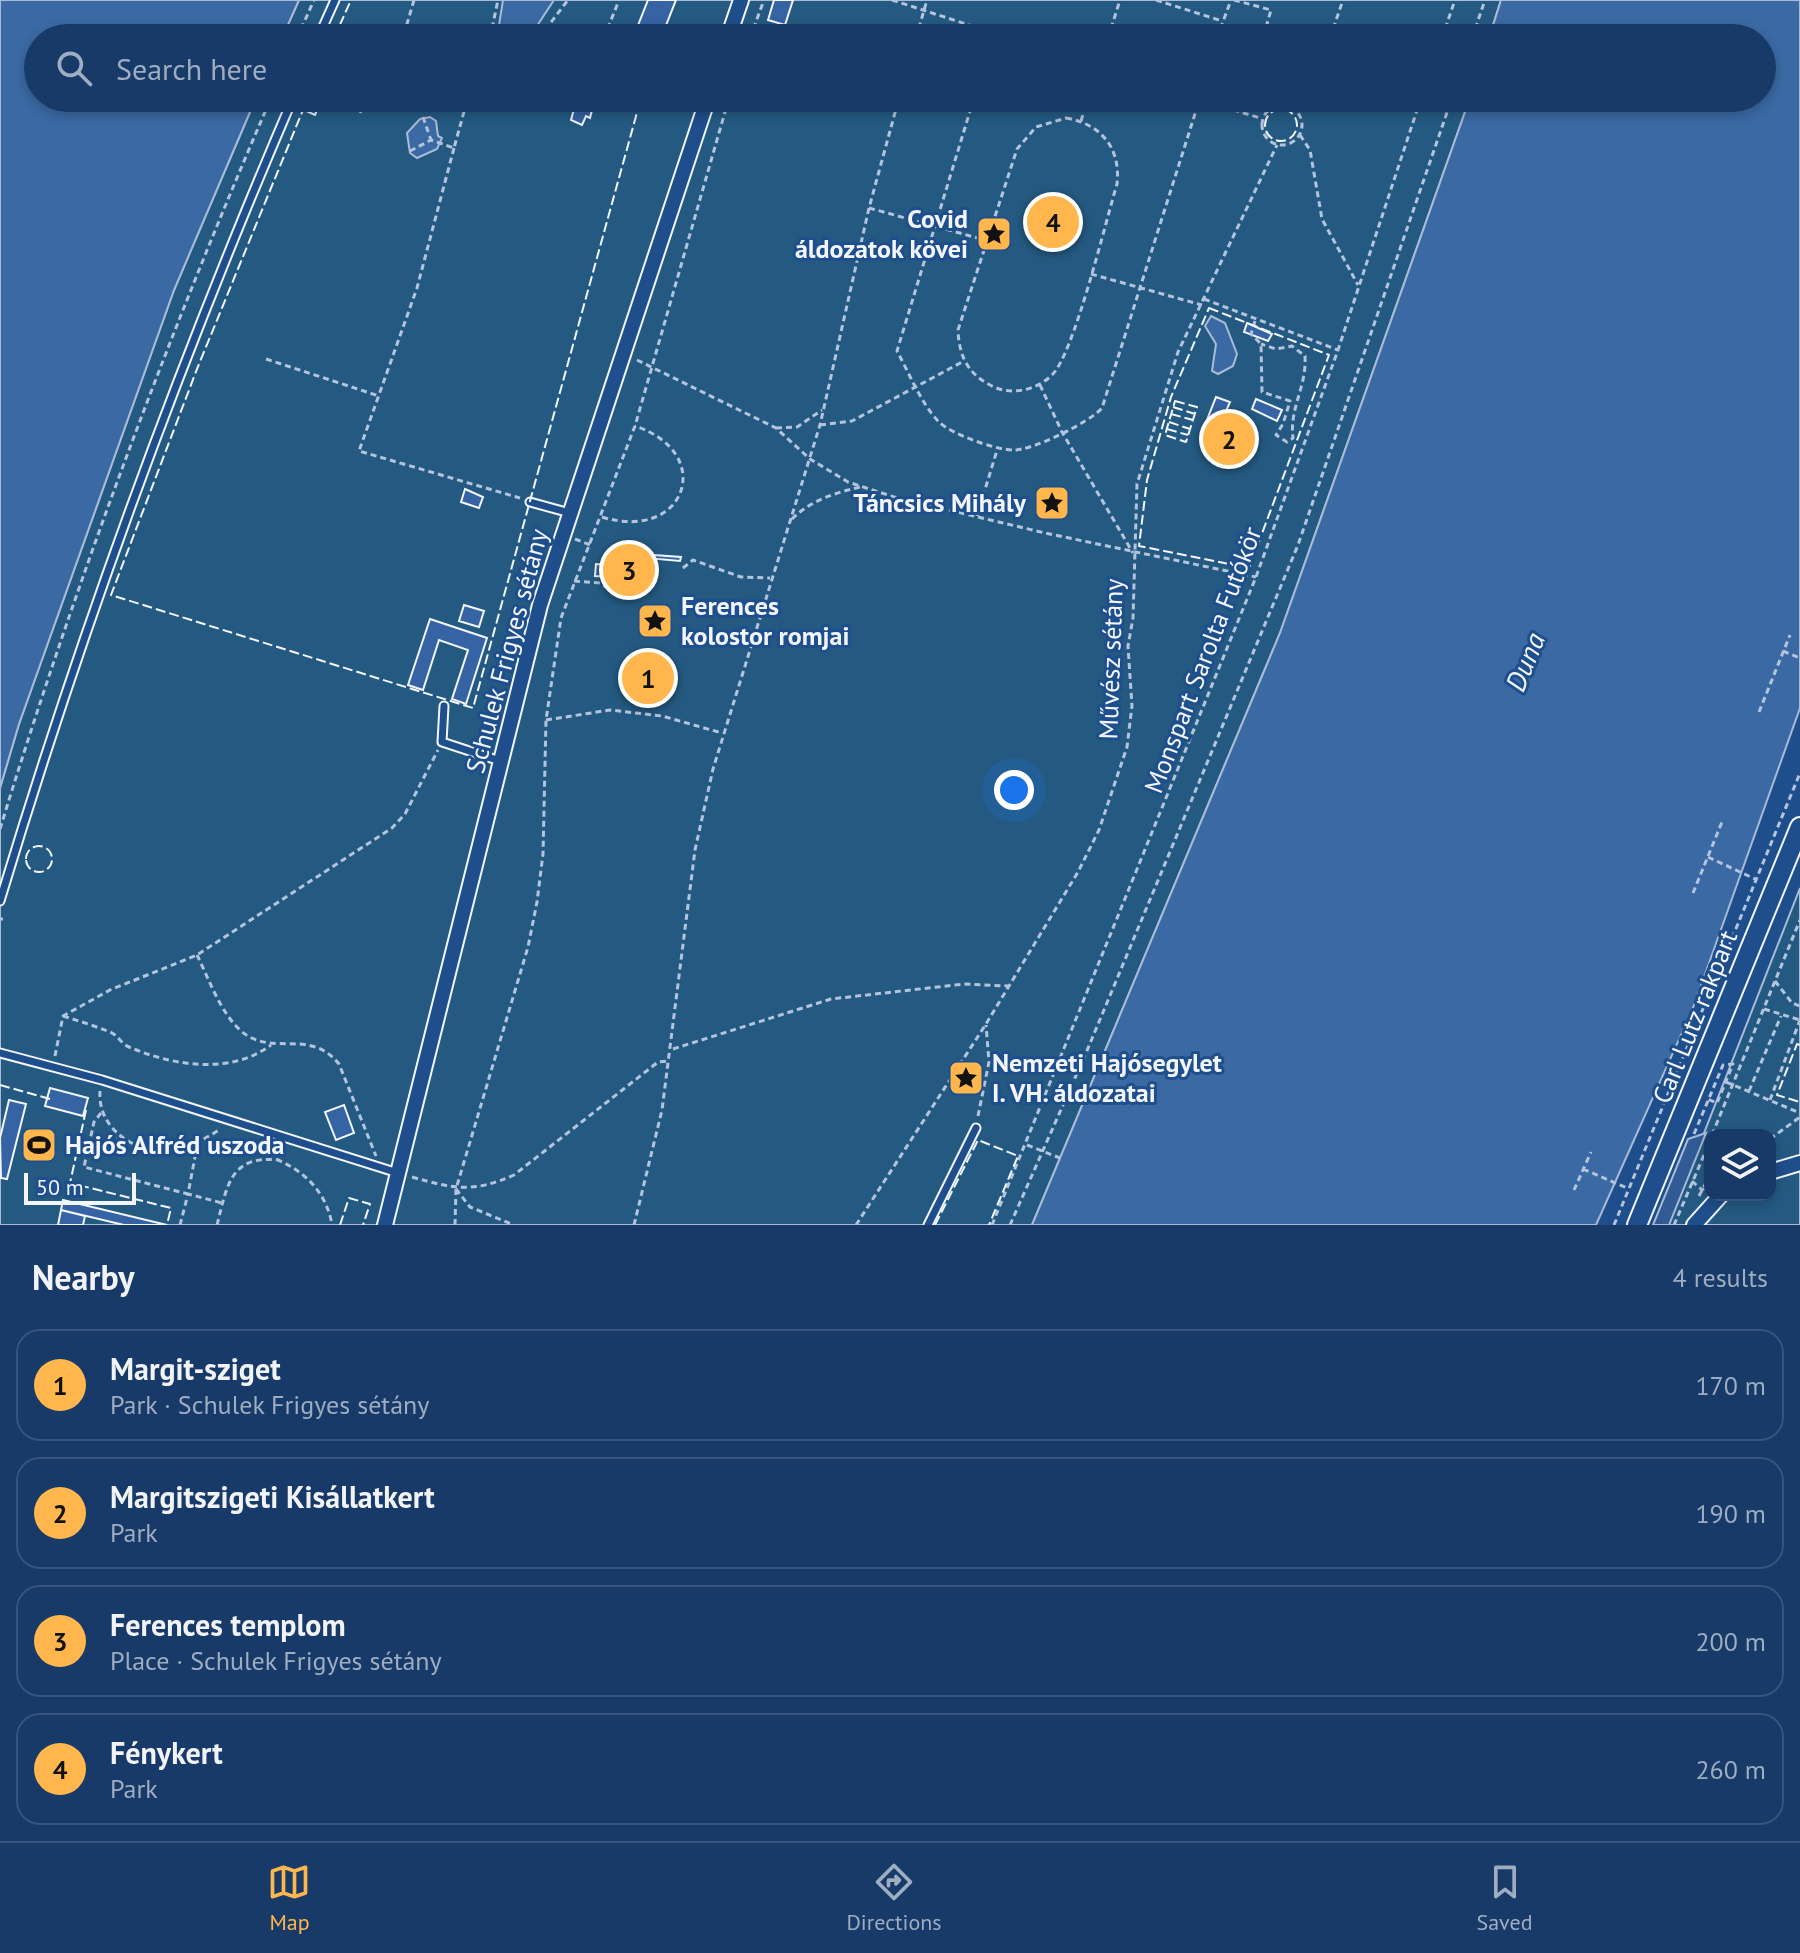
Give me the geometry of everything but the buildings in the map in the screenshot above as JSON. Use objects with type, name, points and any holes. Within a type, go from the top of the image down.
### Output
[{"type":"main road","name":"Carl Lutz rakpart","points":[[1637,1225],[1800,827]]},
{"type":"street","points":[[733,24],[741,0]]},
{"type":"street","name":"Schulek Frigyes sétány","points":[[385,1225],[540,605],[703,112]]},
{"type":"street","points":[[1776,1170],[1800,1163]]},
{"type":"street","points":[[1694,1225],[1716,1201]]},
{"type":"lane","points":[[324,24],[335,0]]},
{"type":"lane","points":[[0,901],[40,768],[96,606],[212,295],[287,112]]},
{"type":"lane","points":[[530,502],[570,513]]},
{"type":"lane","points":[[444,706],[442,742],[502,762]]},
{"type":"lane","points":[[0,1053],[102,1080],[398,1173]]},
{"type":"lane","points":[[928,1225],[976,1128]]},
{"type":"path","points":[[303,24],[314,0]]},
{"type":"path","points":[[407,24],[414,0]]},
{"type":"path","points":[[493,24],[498,0]]},
{"type":"path","points":[[550,24],[568,0]]},
{"type":"path","points":[[610,24],[619,0]]},
{"type":"path","points":[[755,24],[764,0]]},
{"type":"path","points":[[892,0],[962,24]]},
{"type":"path","points":[[920,24],[927,0]]},
{"type":"path","points":[[1112,24],[1120,0]]},
{"type":"path","points":[[1156,0],[1222,21]]},
{"type":"path","points":[[1221,24],[1233,0],[1271,10],[1267,24]]},
{"type":"path","points":[[1447,24],[1455,0]]},
{"type":"path","points":[[1477,24],[1485,0]]},
{"type":"path","points":[[1335,24],[1342,1]]},
{"type":"path","points":[[0,829],[75,600],[192,291],[265,112]]},
{"type":"path","points":[[464,112],[417,288],[359,451],[530,502]]},
{"type":"path","name":"Schulek Frigyes sétány","points":[[455,1225],[456,1189],[528,947],[537,902],[543,854],[546,720],[561,618],[635,426],[725,112]]},
{"type":"path","points":[[634,1225],[658,1131],[672,1049],[695,850],[722,733],[820,425],[869,208],[895,112]]},
{"type":"path","points":[[970,112],[897,351],[938,422],[959,435],[1013,450],[1031,447],[1102,408],[1194,112]]},
{"type":"path","points":[[1081,121],[1084,112]]},
{"type":"path","points":[[1243,112],[1262,118]]},
{"type":"path","points":[[1266,112],[1262,118],[1263,134],[1277,145],[1290,144],[1300,135],[1302,121],[1297,112]]},
{"type":"path","name":"Monspart Sarolta Futókör","points":[[992,1225],[1256,577],[1338,350],[1416,112]]},
{"type":"path","points":[[1010,1225],[1298,545],[1447,112]]},
{"type":"path","points":[[423,117],[431,140]]},
{"type":"path","points":[[1050,120],[1081,121],[1103,134],[1112,145],[1118,171],[1091,274],[1063,360],[1040,384],[1019,391],[997,389],[977,378],[964,361],[958,330],[986,241],[1017,149],[1025,136],[1050,120]]},
{"type":"path","points":[[1300,135],[1310,150],[1322,219],[1358,285]]},
{"type":"path","points":[[410,151],[431,140],[454,148]]},
{"type":"path","name":"Művész sétány","points":[[856,1225],[986,1024],[1092,844],[1127,747],[1132,706],[1128,646],[1133,618],[1137,484],[1178,352],[1277,145]]},
{"type":"path","points":[[869,208],[986,241]]},
{"type":"path","points":[[1091,274],[1202,305]]},
{"type":"path","points":[[1204,299],[1255,321],[1338,350]]},
{"type":"path","points":[[1255,321],[1251,334],[1261,344],[1276,349],[1292,346],[1305,356],[1306,379],[1291,423],[1293,438],[1287,442],[1276,435],[1290,401]]},
{"type":"path","points":[[1261,344],[1262,392],[1296,404]]},
{"type":"path","points":[[623,355],[776,428],[810,459],[862,487],[1133,553],[1256,577]]},
{"type":"path","points":[[266,359],[379,396]]},
{"type":"path","points":[[820,425],[852,421],[964,361]]},
{"type":"path","points":[[1040,384],[1062,432],[1133,553]]},
{"type":"path","points":[[776,428],[797,427],[823,409]]},
{"type":"path","points":[[602,517],[635,524],[651,522],[665,513],[682,486],[682,470],[669,442],[635,426]]},
{"type":"path","points":[[977,517],[998,447]]},
{"type":"path","points":[[790,522],[802,508],[823,498],[862,487]]},
{"type":"path","points":[[580,541],[590,545]]},
{"type":"path","points":[[683,568],[693,560],[741,577],[770,578]]},
{"type":"path","points":[[574,581],[582,579],[600,583],[616,594]]},
{"type":"path","points":[[1759,712],[1790,635]]},
{"type":"path","points":[[1783,651],[1800,658]]},
{"type":"path","points":[[546,720],[610,710],[662,716],[722,733]]},
{"type":"path","points":[[52,1067],[63,1016],[110,990],[197,955],[392,828],[405,814],[442,742]]},
{"type":"path","points":[[1614,1225],[1800,773]]},
{"type":"path","points":[[1693,893],[1722,822]]},
{"type":"path","points":[[1708,857],[1757,879]]},
{"type":"path","points":[[1714,1129],[1799,923]]},
{"type":"path","points":[[197,955],[228,1017],[242,1032],[271,1044],[298,1042],[328,1052],[339,1064],[382,1168]]},
{"type":"path","points":[[1775,981],[1792,1003],[1800,1006]]},
{"type":"path","points":[[672,1049],[831,999],[964,984],[1008,986]]},
{"type":"path","points":[[1764,1009],[1800,1020],[1770,1100]]},
{"type":"path","points":[[63,1016],[115,1034],[125,1046],[187,1063],[238,1061],[256,1056],[271,1044]]},
{"type":"path","points":[[1749,1091],[1781,1016]]},
{"type":"path","points":[[976,1128],[989,1062],[986,1024]]},
{"type":"path","points":[[398,1173],[456,1189],[487,1186],[514,1175],[658,1062],[669,1061]]},
{"type":"path","points":[[1694,1134],[1723,1065],[1733,1064],[1719,1098]]},
{"type":"path","points":[[102,1080],[101,1113],[94,1122],[84,1167],[222,1203]]},
{"type":"path","points":[[1726,1082],[1800,1115],[1776,1134]]},
{"type":"path","points":[[101,1113],[116,1133],[153,1150],[174,1150],[198,1141],[230,1119]]},
{"type":"path","points":[[278,1160],[286,1137]]},
{"type":"path","points":[[180,1225],[198,1141]]},
{"type":"path","points":[[1026,1144],[1060,1158]]},
{"type":"path","points":[[1574,1190],[1591,1152]]},
{"type":"path","points":[[1674,1225],[1704,1154]]},
{"type":"path","points":[[217,1225],[222,1203],[240,1165],[258,1158],[278,1160],[310,1179],[323,1198],[332,1225]]},
{"type":"path","points":[[1583,1169],[1629,1189]]},
{"type":"path","points":[[1692,1181],[1704,1188]]},
{"type":"path","points":[[456,1189],[470,1207],[514,1225]]},
{"type":"shaded area","points":[[299,0],[1501,0],[1493,24],[288,24]]},
{"type":"shaded area","points":[[250,112],[1465,112],[1280,633],[1032,1225],[0,1225],[0,788],[19,724],[174,290]]},
{"type":"shaded area","points":[[1800,888],[1800,1225],[1668,1225],[1704,1133],[1704,1201],[1776,1201],[1776,1129],[1706,1129]]},
{"type":"shaded area","points":[[1704,1134],[1669,1225],[1653,1225],[1688,1139]]},
{"type":"water","points":[[0,0],[299,0],[288,24],[24,24],[24,112],[250,112],[174,290],[19,724],[0,788]]},
{"type":"water","points":[[503,0],[554,0],[538,24],[499,24]]},
{"type":"water","name":"Duna","points":[[1501,0],[1800,0],[1800,708],[1693,1008],[1596,1225],[1032,1225],[1280,633],[1465,112],[1776,112],[1776,24],[1493,24]]},
{"type":"water","points":[[430,117],[436,121],[438,136],[442,138],[437,149],[417,158],[410,153],[407,133],[420,119]]},
{"type":"water","points":[[1211,316],[1225,323],[1237,354],[1233,366],[1218,374],[1212,371],[1216,344],[1205,326]]},
{"type":"fence","points":[[340,24],[351,0]]},
{"type":"fence","points":[[302,112],[197,369],[111,595],[473,708],[637,112]]},
{"type":"fence","points":[[1271,112],[1265,125],[1269,137],[1287,140],[1293,137],[1297,125]]},
{"type":"fence","points":[[1291,112],[1297,125]]},
{"type":"fence","points":[[1209,308],[1329,355],[1249,568],[1139,546],[1147,480],[1171,397],[1209,308]]},
{"type":"fence","points":[[1175,401],[1197,407],[1186,442],[1165,435],[1175,401]]},
{"type":"fence","points":[[1173,407],[1195,414]]},
{"type":"fence","points":[[1171,414],[1193,420]]},
{"type":"fence","points":[[1169,422],[1190,429]]},
{"type":"fence","points":[[1167,429],[1188,435]]},
{"type":"fence","points":[[39,846],[48,850],[52,859],[48,868],[39,872],[30,868],[26,859],[30,850],[39,846]]},
{"type":"fence","points":[[1800,1045],[1797,1044],[1777,1095],[1800,1102]]},
{"type":"fence","points":[[0,1085],[50,1099]]},
{"type":"fence","points":[[86,1110],[70,1183],[171,1208],[167,1225]]},
{"type":"fence","points":[[935,1225],[978,1140],[1018,1156],[989,1225]]},
{"type":"fence","points":[[340,1225],[349,1198],[370,1204],[363,1225]]},
{"type":"place","name":"Fénykert","points":[[1053,222]]},
{"type":"place","name":"Covid áldozatok kövei","points":[[994,234]]},
{"type":"place","name":"Margitszigeti Kisállatkert","points":[[1229,439]]},
{"type":"place","name":"Táncsics Mihály","points":[[1052,503]]},
{"type":"place","name":"Ferences templom","points":[[629,570]]},
{"type":"place","name":"Ferences kolostor romjai","points":[[655,621]]},
{"type":"place","name":"Margit-sziget","points":[[648,678]]},
{"type":"place","name":"Nemzeti Hajósegylet I. VH. áldozatai","points":[[966,1078]]},
{"type":"place","name":"Hajós Alfréd uszoda","points":[[39,1145]]}]
